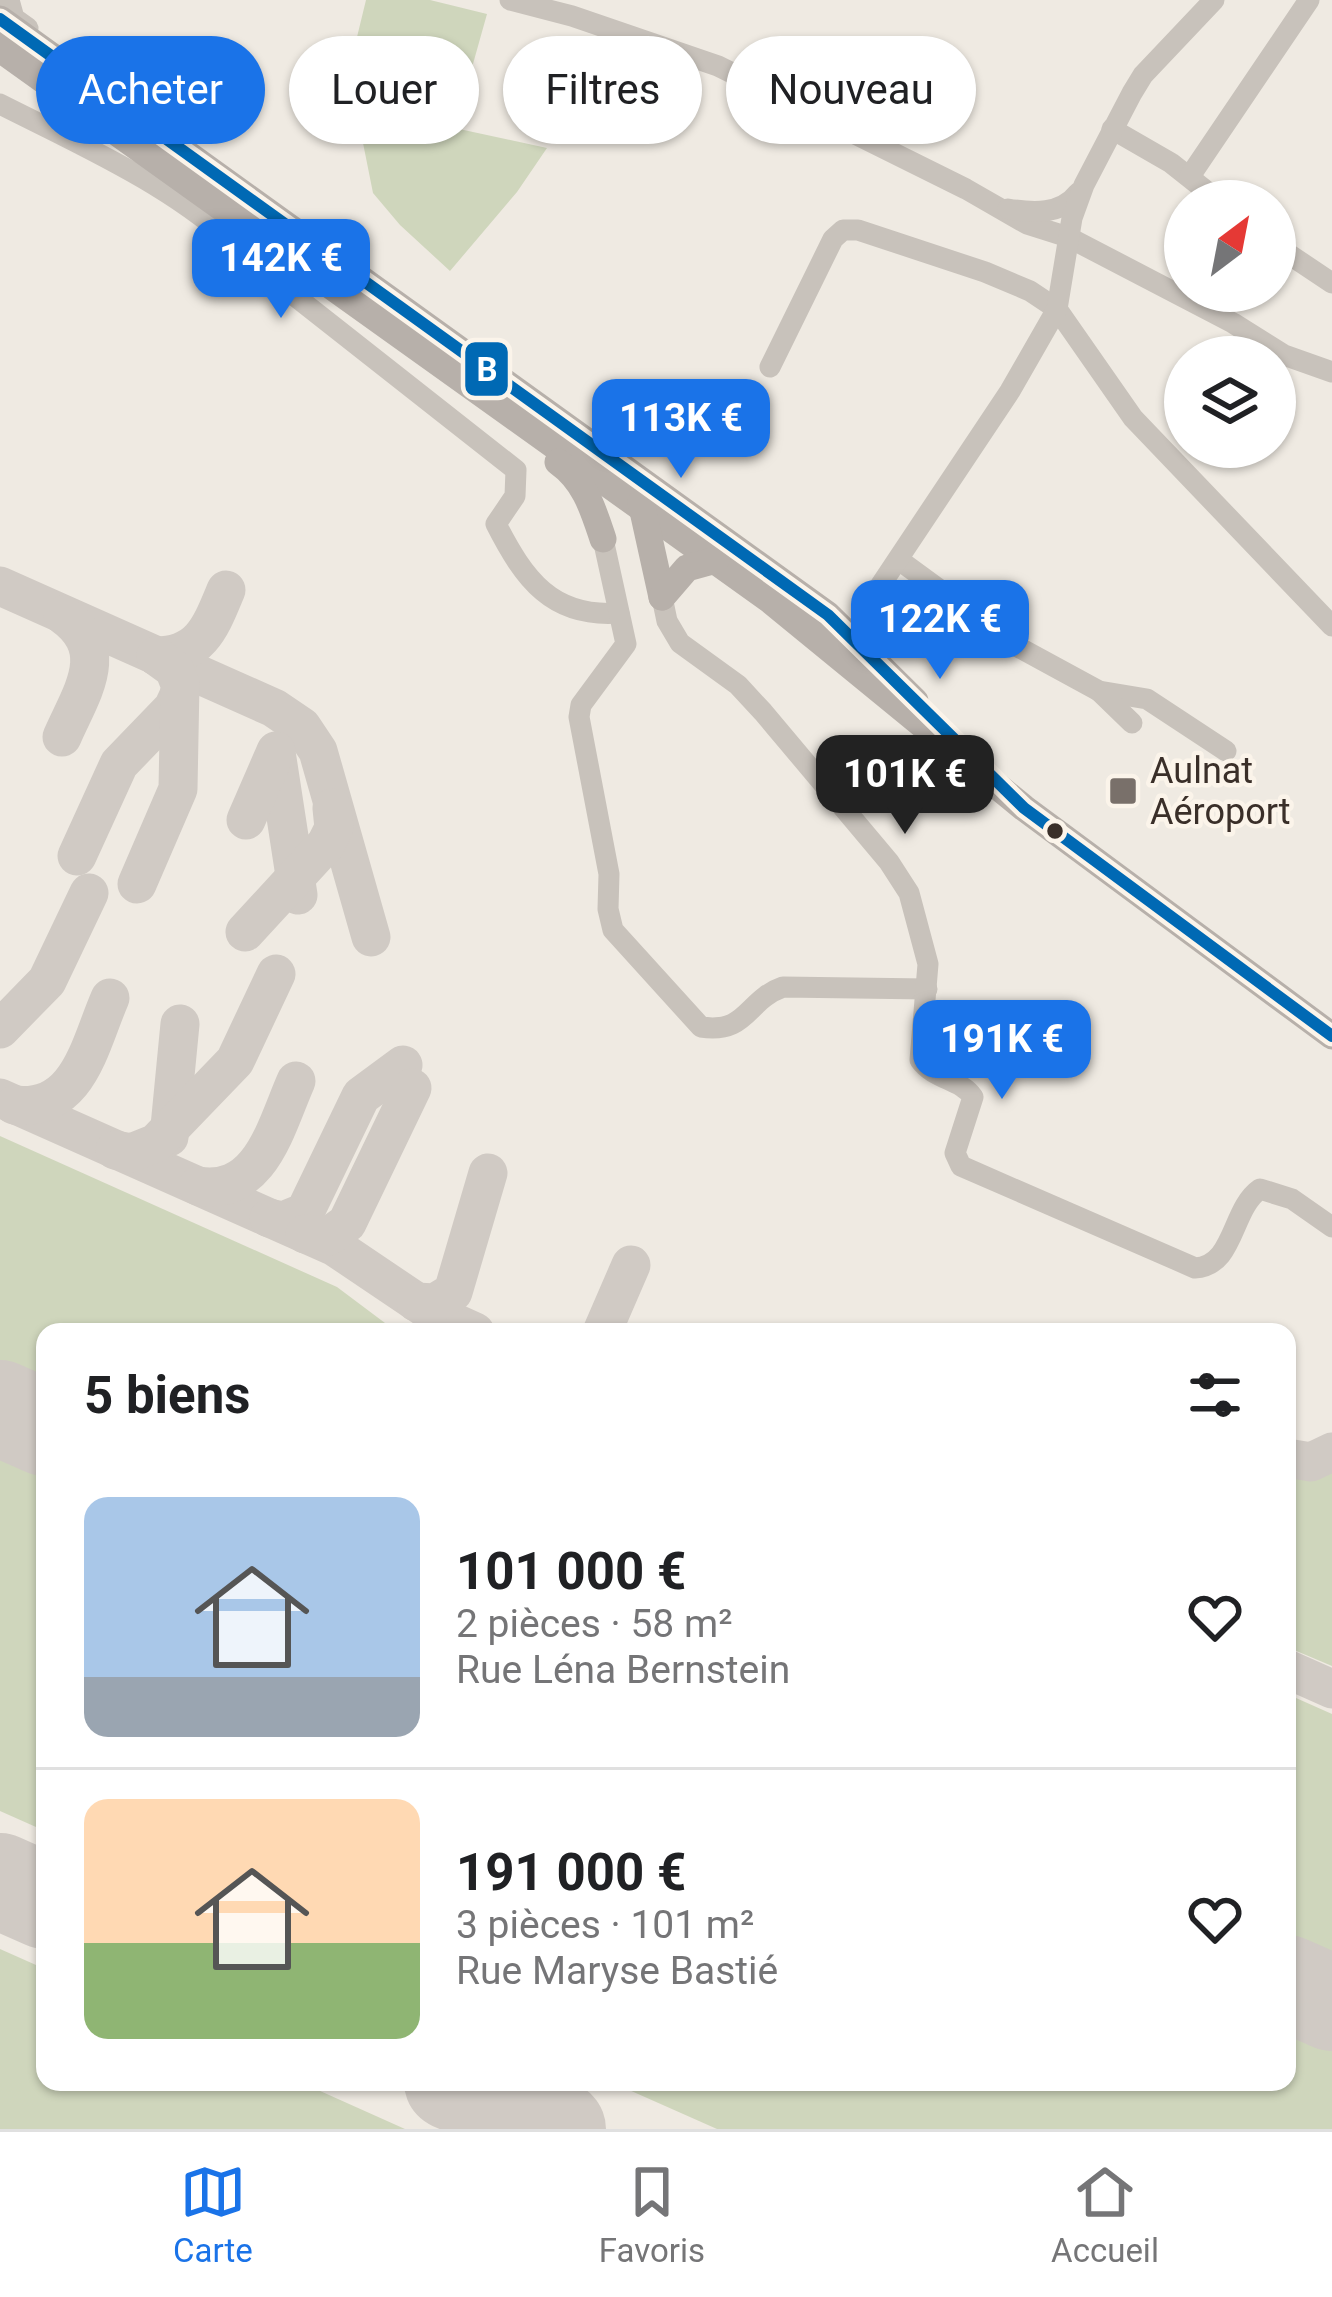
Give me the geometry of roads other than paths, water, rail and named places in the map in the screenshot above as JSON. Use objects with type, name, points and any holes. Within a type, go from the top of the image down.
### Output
[{"type":"main road","points":[[0,20],[36,46]]},
{"type":"main road","points":[[0,49],[638,502],[826,643],[987,777],[1332,1036]]},
{"type":"main road","points":[[171,144],[848,631],[987,777]]},
{"type":"main road","points":[[333,287],[379,330],[570,470],[590,499],[603,539]]},
{"type":"main road","points":[[625,470],[662,597]]},
{"type":"main road","points":[[603,539],[607,518],[616,506],[638,502],[696,525],[793,591]]},
{"type":"main road","points":[[662,597],[687,568],[716,560]]},
{"type":"street","points":[[9,0],[14,17],[40,36]]},
{"type":"street","points":[[510,0],[718,66],[1027,224],[1068,237],[1285,355],[1332,372]]},
{"type":"street","points":[[874,595],[1010,391],[1057,309],[1068,237],[1084,185],[1112,129],[1143,75],[1214,0]]},
{"type":"street","points":[[1190,176],[1309,0]]},
{"type":"street","points":[[0,35],[36,60]]},
{"type":"street","points":[[0,104],[127,167],[221,232],[258,267],[516,470],[514,496],[496,524],[524,575],[573,611],[619,613]]},
{"type":"street","points":[[1112,129],[1195,180]]},
{"type":"street","points":[[1001,208],[1049,212],[1070,203],[1084,185]]},
{"type":"street","points":[[770,367],[833,239],[843,230],[858,230],[1030,291],[1057,309],[1132,418],[1332,626]]},
{"type":"street","points":[[1296,258],[1332,283]]},
{"type":"street","points":[[603,539],[626,644],[581,705],[579,717],[609,874],[613,930],[701,1027],[728,1028],[740,1022],[762,996],[783,987],[927,989]]},
{"type":"street","points":[[899,560],[1018,647],[1099,691],[1132,723]]},
{"type":"street","points":[[662,597],[667,621],[680,643],[738,685],[899,878],[919,919],[928,964],[920,1060],[931,1073],[966,1088],[974,1097],[957,1161],[1202,1268],[1221,1257],[1246,1201],[1260,1189],[1292,1199],[1332,1227]]},
{"type":"street","points":[[1099,691],[1147,699],[1226,751]]},
{"type":"place","name":"Aulnat Aéroport","points":[[1123,791]]}]
